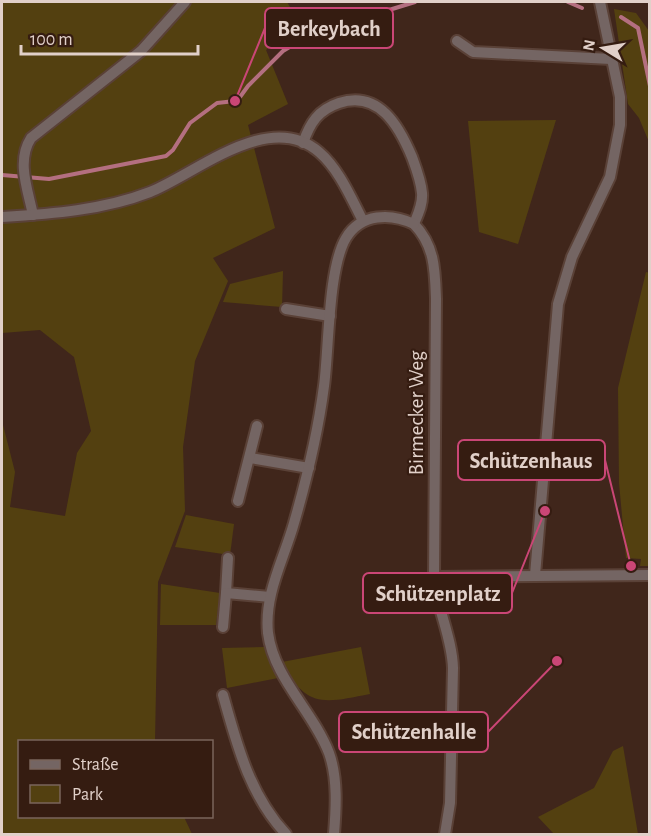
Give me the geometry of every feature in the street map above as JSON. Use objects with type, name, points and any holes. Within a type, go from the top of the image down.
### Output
[{"type":"street","points":[[33,215],[23,167],[25,150],[31,138],[141,51],[185,2]]},
{"type":"street","points":[[535,575],[560,297],[572,257],[610,177],[618,146],[620,97],[610,59],[600,2]]},
{"type":"street","points":[[457,40],[473,52],[610,59]]},
{"type":"street","points":[[303,143],[313,120],[322,111],[334,105],[356,100],[384,111],[396,122],[404,137],[420,181],[422,198],[414,224],[399,218],[386,217],[363,221],[350,232],[342,246],[330,316],[324,384],[309,468],[270,597],[268,634],[274,655],[282,675],[325,745],[332,764],[334,834]]},
{"type":"street","points":[[2,217],[104,205],[140,195],[248,142],[270,138],[303,143],[318,151],[331,164],[363,221]]},
{"type":"street","name":"Birmecker Weg","points":[[414,224],[428,242],[435,268],[434,577],[452,651],[453,668],[449,810],[445,834]]},
{"type":"street","points":[[286,309],[330,316]]},
{"type":"street","points":[[238,501],[257,426]]},
{"type":"street","points":[[250,458],[309,468]]},
{"type":"street","points":[[223,627],[228,558]]},
{"type":"street","points":[[434,577],[650,575]]},
{"type":"street","points":[[226,593],[270,597]]},
{"type":"street","points":[[223,695],[249,776],[266,808],[286,834]]},
{"type":"green space","points":[[2,2],[287,2],[299,22],[266,50],[288,104],[248,125],[275,228],[213,258],[228,281],[195,361],[183,447],[185,511],[158,582],[155,740],[18,740],[18,818],[184,818],[192,834],[2,834],[2,421],[15,472],[10,507],[65,516],[77,453],[91,431],[74,357],[40,330],[2,333]]},
{"type":"green space","points":[[614,9],[636,13],[649,31],[649,142],[639,118],[628,104]]},
{"type":"green space","points":[[556,120],[518,244],[479,232],[468,121]]},
{"type":"green space","points":[[283,271],[282,307],[223,302],[230,284]]},
{"type":"green space","points":[[646,272],[650,273],[650,566],[640,566],[641,559],[626,558],[619,483],[618,388]]},
{"type":"green space","points":[[186,515],[234,524],[230,555],[175,547]]},
{"type":"green space","points":[[161,584],[220,593],[216,625],[160,625]]},
{"type":"green space","points":[[264,647],[278,678],[227,688],[222,648]]},
{"type":"green space","points":[[361,647],[370,694],[340,699],[318,699],[299,688],[282,662]]},
{"type":"green space","points":[[623,746],[638,834],[554,834],[538,817],[594,788],[613,751]]},
{"type":"waterway","points":[[2,175],[49,179],[166,156],[173,150],[190,123],[217,103],[235,101],[283,51],[311,34],[415,2]]},
{"type":"waterway","points":[[568,2],[582,8]]},
{"type":"waterway","points":[[621,17],[638,28],[650,86]]},
{"type":"place","name":"Berkeybach","points":[[235,101]]},
{"type":"place","name":"Schützenplatz","points":[[545,511]]},
{"type":"place","name":"Schützenhaus","points":[[631,566]]},
{"type":"place","name":"Schützenhalle","points":[[557,661]]}]
